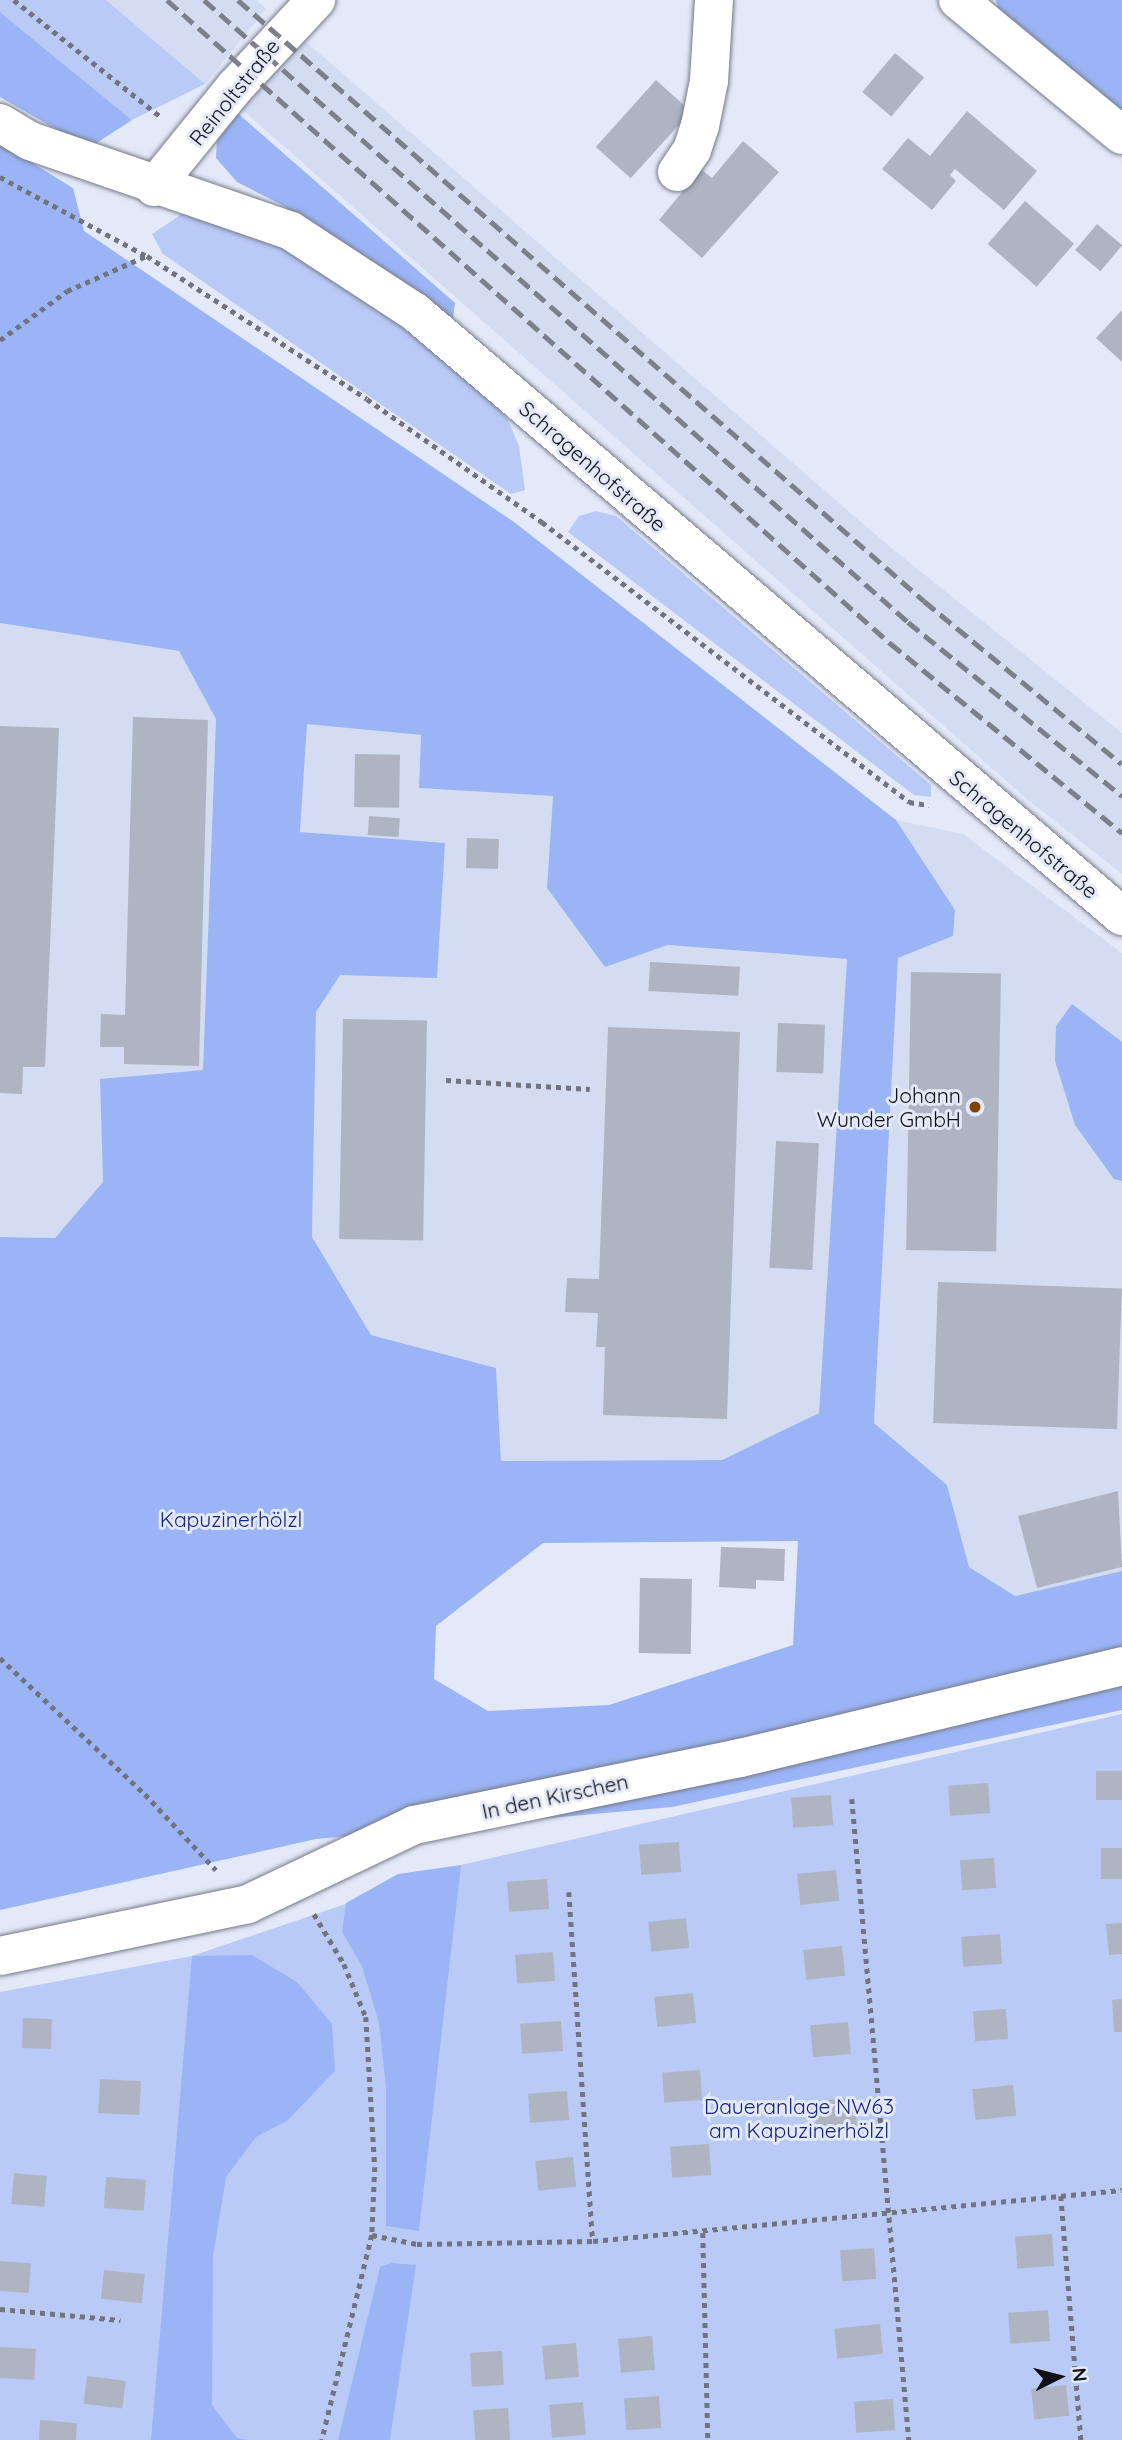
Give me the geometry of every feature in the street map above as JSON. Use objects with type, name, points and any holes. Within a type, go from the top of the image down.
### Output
[{"type":"street","name":"Reinoltstraße","points":[[154,187],[194,142],[235,87],[316,0]]},
{"type":"street","points":[[677,172],[692,150],[702,115],[709,81],[714,0]]},
{"type":"street","points":[[958,0],[1122,135]]},
{"type":"street","name":"Schragenhofstraße","points":[[0,123],[30,141],[154,187],[291,231],[415,312],[1122,916]]},
{"type":"street","name":"In den Kirschen","points":[[0,1956],[248,1904],[414,1825],[740,1758],[1122,1666]]},
{"type":"path","points":[[14,0],[194,142]]},
{"type":"path","points":[[0,177],[146,256],[367,399],[542,522],[909,802],[933,806]]},
{"type":"path","points":[[0,340],[66,291],[146,256]]},
{"type":"path","points":[[446,1080],[590,1089]]},
{"type":"path","points":[[0,1658],[145,1794],[248,1904]]},
{"type":"path","points":[[852,1799],[886,2212],[909,2440]]},
{"type":"path","points":[[295,1882],[344,1964],[366,2017],[373,2100],[372,2235],[322,2440]]},
{"type":"path","points":[[569,1892],[593,2241]]},
{"type":"path","points":[[372,2235],[417,2244],[593,2241],[703,2233],[886,2212],[1122,2190]]},
{"type":"path","points":[[1061,2196],[1081,2440]]},
{"type":"path","points":[[703,2233],[708,2440]]},
{"type":"path","points":[[0,2309],[121,2320]]},
{"type":"shaded area","points":[[106,0],[256,0],[266,9],[205,84]]},
{"type":"shaded area","points":[[298,35],[890,547],[1122,733],[1122,874],[1028,800],[238,106]]},
{"type":"shaded area","points":[[0,623],[179,651],[216,719],[203,1070],[100,1080],[103,1182],[55,1238],[0,1237]]},
{"type":"shaded area","points":[[307,723],[421,735],[419,788],[553,796],[547,888],[605,967],[668,945],[847,959],[819,1413],[722,1460],[501,1461],[496,1368],[371,1335],[312,1237],[316,1012],[340,974],[445,844],[300,832]]},
{"type":"shaded area","points":[[896,820],[963,834],[1122,953],[1122,1571],[1015,1596],[969,1567],[947,1485],[874,1423],[898,957],[953,936],[955,910]]},
{"type":"green space","points":[[0,0],[106,0],[205,84],[132,120],[0,12]]},
{"type":"green space","points":[[996,0],[1122,0],[1122,112],[998,10]]},
{"type":"green space","points":[[0,12],[132,120],[89,148],[0,97]]},
{"type":"green space","points":[[234,110],[455,303],[453,318],[280,204],[237,182],[216,158],[217,138]]},
{"type":"green space","name":"Kapuzinerhölzl","points":[[0,143],[73,188],[84,231],[514,522],[896,820],[955,910],[953,936],[898,958],[874,1423],[947,1485],[969,1567],[1015,1596],[1122,1571],[1122,1710],[672,1807],[316,1839],[0,1910],[0,1237],[55,1238],[103,1182],[100,1079],[203,1070],[216,719],[179,651],[0,623]],"holes":[[[307,724],[421,735],[419,788],[553,796],[547,888],[605,967],[668,945],[847,959],[819,1413],[722,1460],[501,1461],[496,1368],[371,1335],[312,1237],[316,1012],[340,975],[437,978],[445,843],[300,832]],[[798,1541],[793,1645],[609,1705],[488,1711],[434,1679],[436,1626],[543,1543]]]},
{"type":"green space","points":[[185,212],[279,247],[344,283],[410,330],[488,395],[508,420],[519,446],[525,490],[511,494],[163,254],[152,234]]},
{"type":"green space","points":[[596,511],[616,516],[931,785],[931,797],[914,795],[568,532],[579,516]]},
{"type":"green space","points":[[1072,1004],[1122,1042],[1122,1181],[1114,1179],[1075,1125],[1055,1061],[1056,1026]]},
{"type":"green space","name":"Daueranlage NW63 am Kapuzinerhölzl","points":[[1122,1714],[1122,2440],[0,2440],[0,1992],[192,1956],[461,1865]]},
{"type":"green space","points":[[461,1865],[419,2231],[386,2226],[386,2087],[379,2023],[362,1966],[342,1932],[346,1903],[398,1874]]},
{"type":"green space","points":[[252,1955],[297,1982],[332,2024],[335,2071],[287,2121],[256,2137],[226,2177],[213,2256],[212,2405],[237,2438],[248,2440],[151,2440],[192,1956]]},
{"type":"green space","points":[[392,2263],[416,2265],[390,2440],[338,2440],[380,2267]]},
{"type":"building","points":[[895,53],[924,77],[891,116],[862,92]]},
{"type":"building","points":[[656,80],[691,111],[631,178],[596,147]]},
{"type":"building","points":[[967,111],[1037,171],[1004,210],[955,169],[950,175],[956,181],[932,210],[882,169],[908,138],[930,156]]},
{"type":"building","points":[[743,141],[779,172],[702,258],[659,220],[701,169],[712,178]]},
{"type":"building","points":[[1025,201],[1074,244],[1037,287],[988,244]]},
{"type":"building","points":[[1097,224],[1122,245],[1100,271],[1075,250]]},
{"type":"building","points":[[1122,310],[1122,362],[1096,338]]},
{"type":"building","points":[[133,717],[208,720],[199,1066],[124,1064],[124,1047],[100,1047],[101,1014],[125,1015]]},
{"type":"building","points":[[0,726],[59,728],[45,1067],[23,1067],[22,1094],[0,1093]]},
{"type":"building","points":[[355,754],[400,755],[399,808],[354,807]]},
{"type":"building","points":[[369,816],[400,818],[399,837],[368,835]]},
{"type":"building","points":[[467,838],[499,839],[498,869],[466,868]]},
{"type":"building","points":[[650,962],[740,967],[738,996],[648,991]]},
{"type":"building","points":[[911,972],[1001,974],[996,1252],[906,1250]]},
{"type":"building","points":[[343,1019],[427,1020],[423,1240],[339,1239]]},
{"type":"building","points":[[778,1023],[825,1025],[823,1074],[776,1072]]},
{"type":"building","points":[[608,1027],[740,1032],[727,1419],[603,1415],[605,1347],[596,1347],[598,1313],[565,1312],[567,1278],[599,1279]]},
{"type":"building","points":[[776,1141],[819,1143],[812,1270],[769,1268]]},
{"type":"building","points":[[938,1282],[1122,1288],[1117,1429],[933,1423]]},
{"type":"building","points":[[1118,1491],[1122,1567],[1037,1588],[1018,1516]]},
{"type":"building","points":[[721,1547],[785,1549],[784,1581],[756,1580],[756,1589],[719,1587]]},
{"type":"building","points":[[640,1578],[692,1579],[691,1654],[639,1653]]},
{"type":"building","points":[[1096,1771],[1122,1771],[1122,1800],[1096,1800]]},
{"type":"building","points":[[988,1783],[990,1813],[950,1816],[948,1786]]},
{"type":"building","points":[[831,1795],[833,1825],[793,1828],[791,1798]]},
{"type":"building","points":[[679,1842],[681,1872],[641,1875],[639,1845]]},
{"type":"building","points":[[1101,1848],[1122,1848],[1122,1879],[1101,1879]]},
{"type":"building","points":[[994,1858],[996,1888],[962,1890],[960,1860]]},
{"type":"building","points":[[836,1870],[839,1901],[800,1905],[797,1874]]},
{"type":"building","points":[[547,1879],[549,1909],[509,1912],[507,1882]]},
{"type":"building","points":[[686,1918],[689,1948],[651,1952],[648,1922]]},
{"type":"building","points":[[1122,1923],[1122,1954],[1109,1955],[1106,1924]]},
{"type":"building","points":[[1000,1934],[1002,1964],[963,1967],[961,1937]]},
{"type":"building","points":[[842,1946],[845,1976],[806,1980],[803,1950]]},
{"type":"building","points":[[553,1952],[555,1981],[517,1984],[515,1955]]},
{"type":"building","points":[[693,1993],[696,2023],[657,2027],[654,1997]]},
{"type":"building","points":[[1122,1999],[1122,2032],[1114,2032],[1112,2000]]},
{"type":"building","points":[[1006,2009],[1008,2039],[975,2041],[973,2011]]},
{"type":"building","points":[[23,2018],[52,2019],[51,2049],[22,2048]]},
{"type":"building","points":[[561,2021],[563,2051],[522,2054],[520,2024]]},
{"type":"building","points":[[848,2022],[851,2054],[813,2057],[810,2025]]},
{"type":"building","points":[[700,2070],[702,2100],[664,2103],[662,2073]]},
{"type":"building","points":[[100,2079],[141,2081],[139,2115],[98,2113]]},
{"type":"building","points":[[1013,2085],[1016,2116],[975,2120],[972,2089]]},
{"type":"building","points":[[567,2091],[569,2120],[530,2123],[528,2094]]},
{"type":"building","points":[[855,2098],[857,2129],[816,2132],[814,2101]]},
{"type":"building","points":[[709,2144],[711,2175],[672,2178],[670,2147]]},
{"type":"building","points":[[573,2157],[576,2187],[538,2191],[535,2161]]},
{"type":"building","points":[[14,2173],[47,2176],[44,2207],[11,2204]]},
{"type":"building","points":[[106,2177],[146,2180],[144,2211],[104,2208]]},
{"type":"building","points":[[1052,2234],[1054,2266],[1017,2269],[1015,2237]]},
{"type":"building","points":[[874,2248],[876,2279],[842,2281],[840,2250]]},
{"type":"building","points":[[0,2261],[31,2263],[29,2293],[0,2291]]},
{"type":"building","points":[[104,2270],[145,2274],[142,2303],[101,2299]]},
{"type":"building","points":[[1048,2310],[1050,2341],[1010,2344],[1008,2313]]},
{"type":"building","points":[[880,2324],[883,2354],[837,2359],[834,2329]]},
{"type":"building","points":[[652,2336],[655,2370],[621,2373],[618,2339]]},
{"type":"building","points":[[576,2343],[579,2377],[545,2380],[542,2346]]},
{"type":"building","points":[[0,2347],[36,2349],[34,2380],[0,2378]]},
{"type":"building","points":[[502,2351],[504,2385],[472,2387],[470,2353]]},
{"type":"building","points":[[87,2376],[126,2381],[122,2409],[84,2404]]},
{"type":"building","points":[[1066,2385],[1069,2416],[1034,2419],[1031,2389]]},
{"type":"building","points":[[659,2396],[661,2428],[626,2430],[624,2398]]},
{"type":"building","points":[[893,2399],[895,2430],[856,2433],[854,2402]]},
{"type":"building","points":[[583,2402],[586,2435],[552,2438],[549,2405]]},
{"type":"building","points":[[508,2408],[510,2440],[475,2440],[473,2410]]},
{"type":"building","points":[[40,2420],[77,2423],[76,2440],[39,2440]]},
{"type":"railway","points":[[167,0],[890,643],[1122,833]]},
{"type":"railway","points":[[204,0],[908,622],[1122,796]]},
{"type":"railway","points":[[238,0],[924,601],[1122,764]]},
{"type":"place","name":"Johann Wunder GmbH","points":[[975,1107]]}]
